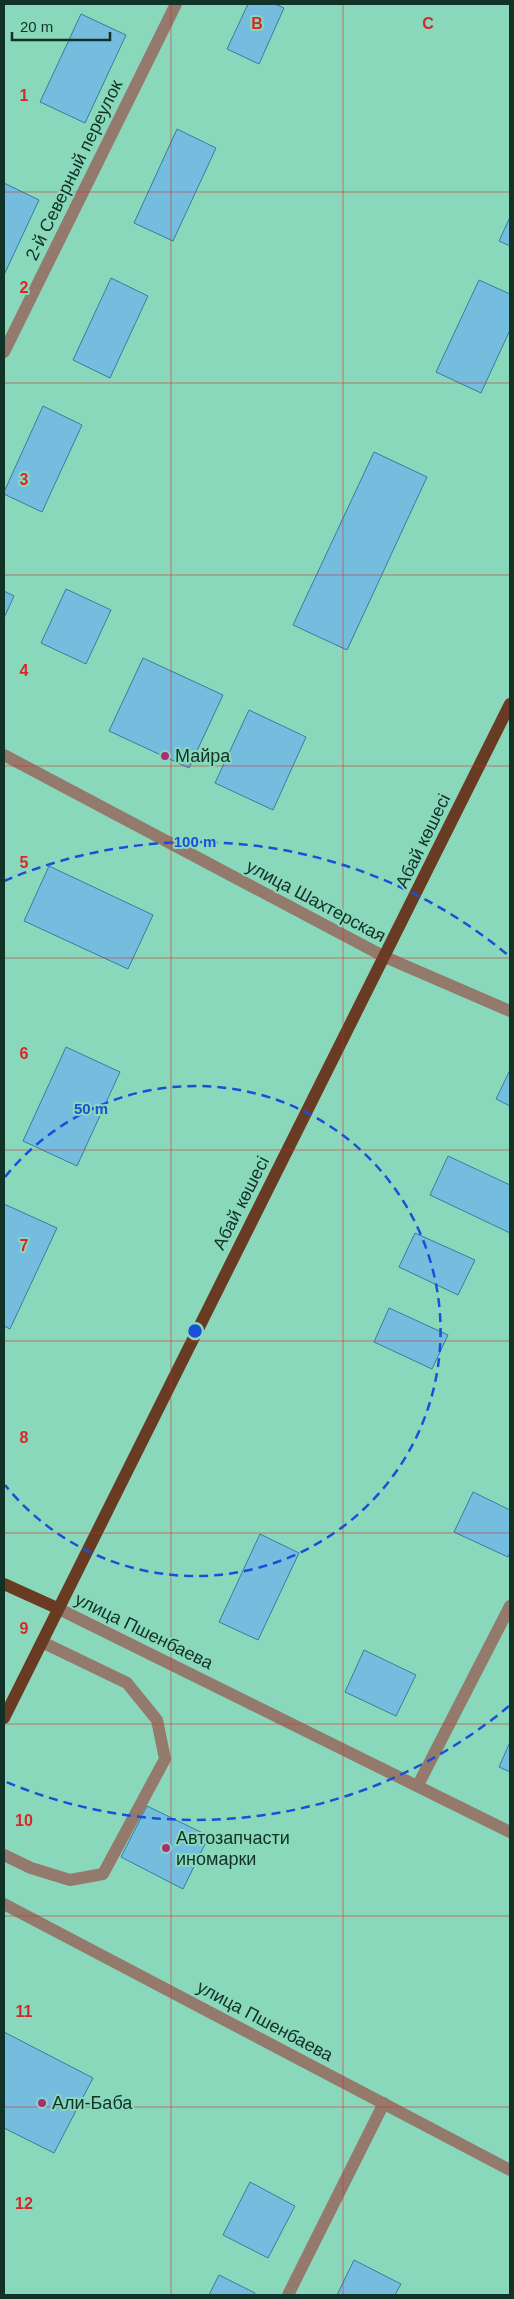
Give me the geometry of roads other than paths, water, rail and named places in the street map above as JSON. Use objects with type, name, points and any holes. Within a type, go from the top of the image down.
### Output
[{"type":"main road","name":"Абай көшесі","points":[[4,1718],[57,1608],[385,957],[510,704]]},
{"type":"main road","name":"улица Пшенбаева","points":[[4,1584],[57,1608]]},
{"type":"street","name":"2-й Северный переулок","points":[[4,352],[176,4]]},
{"type":"street","name":"улица Шахтерская","points":[[4,755],[385,957],[510,1011]]},
{"type":"street","points":[[418,1785],[510,1606]]},
{"type":"street","name":"улица Пшенбаева","points":[[57,1608],[510,1832]]},
{"type":"street","points":[[4,1855],[31,1868],[70,1880],[103,1874],[164,1759],[156,1720],[128,1683],[42,1642]]},
{"type":"street","name":"улица Пшенбаева","points":[[4,1904],[510,2170]]},
{"type":"street","points":[[288,2295],[384,2103]]},
{"type":"place","name":"Майра","points":[[165,756]]},
{"type":"place","name":"Автозапчасти иномарки","points":[[166,1848]]},
{"type":"place","name":"Али-Баба","points":[[42,2103]]}]
